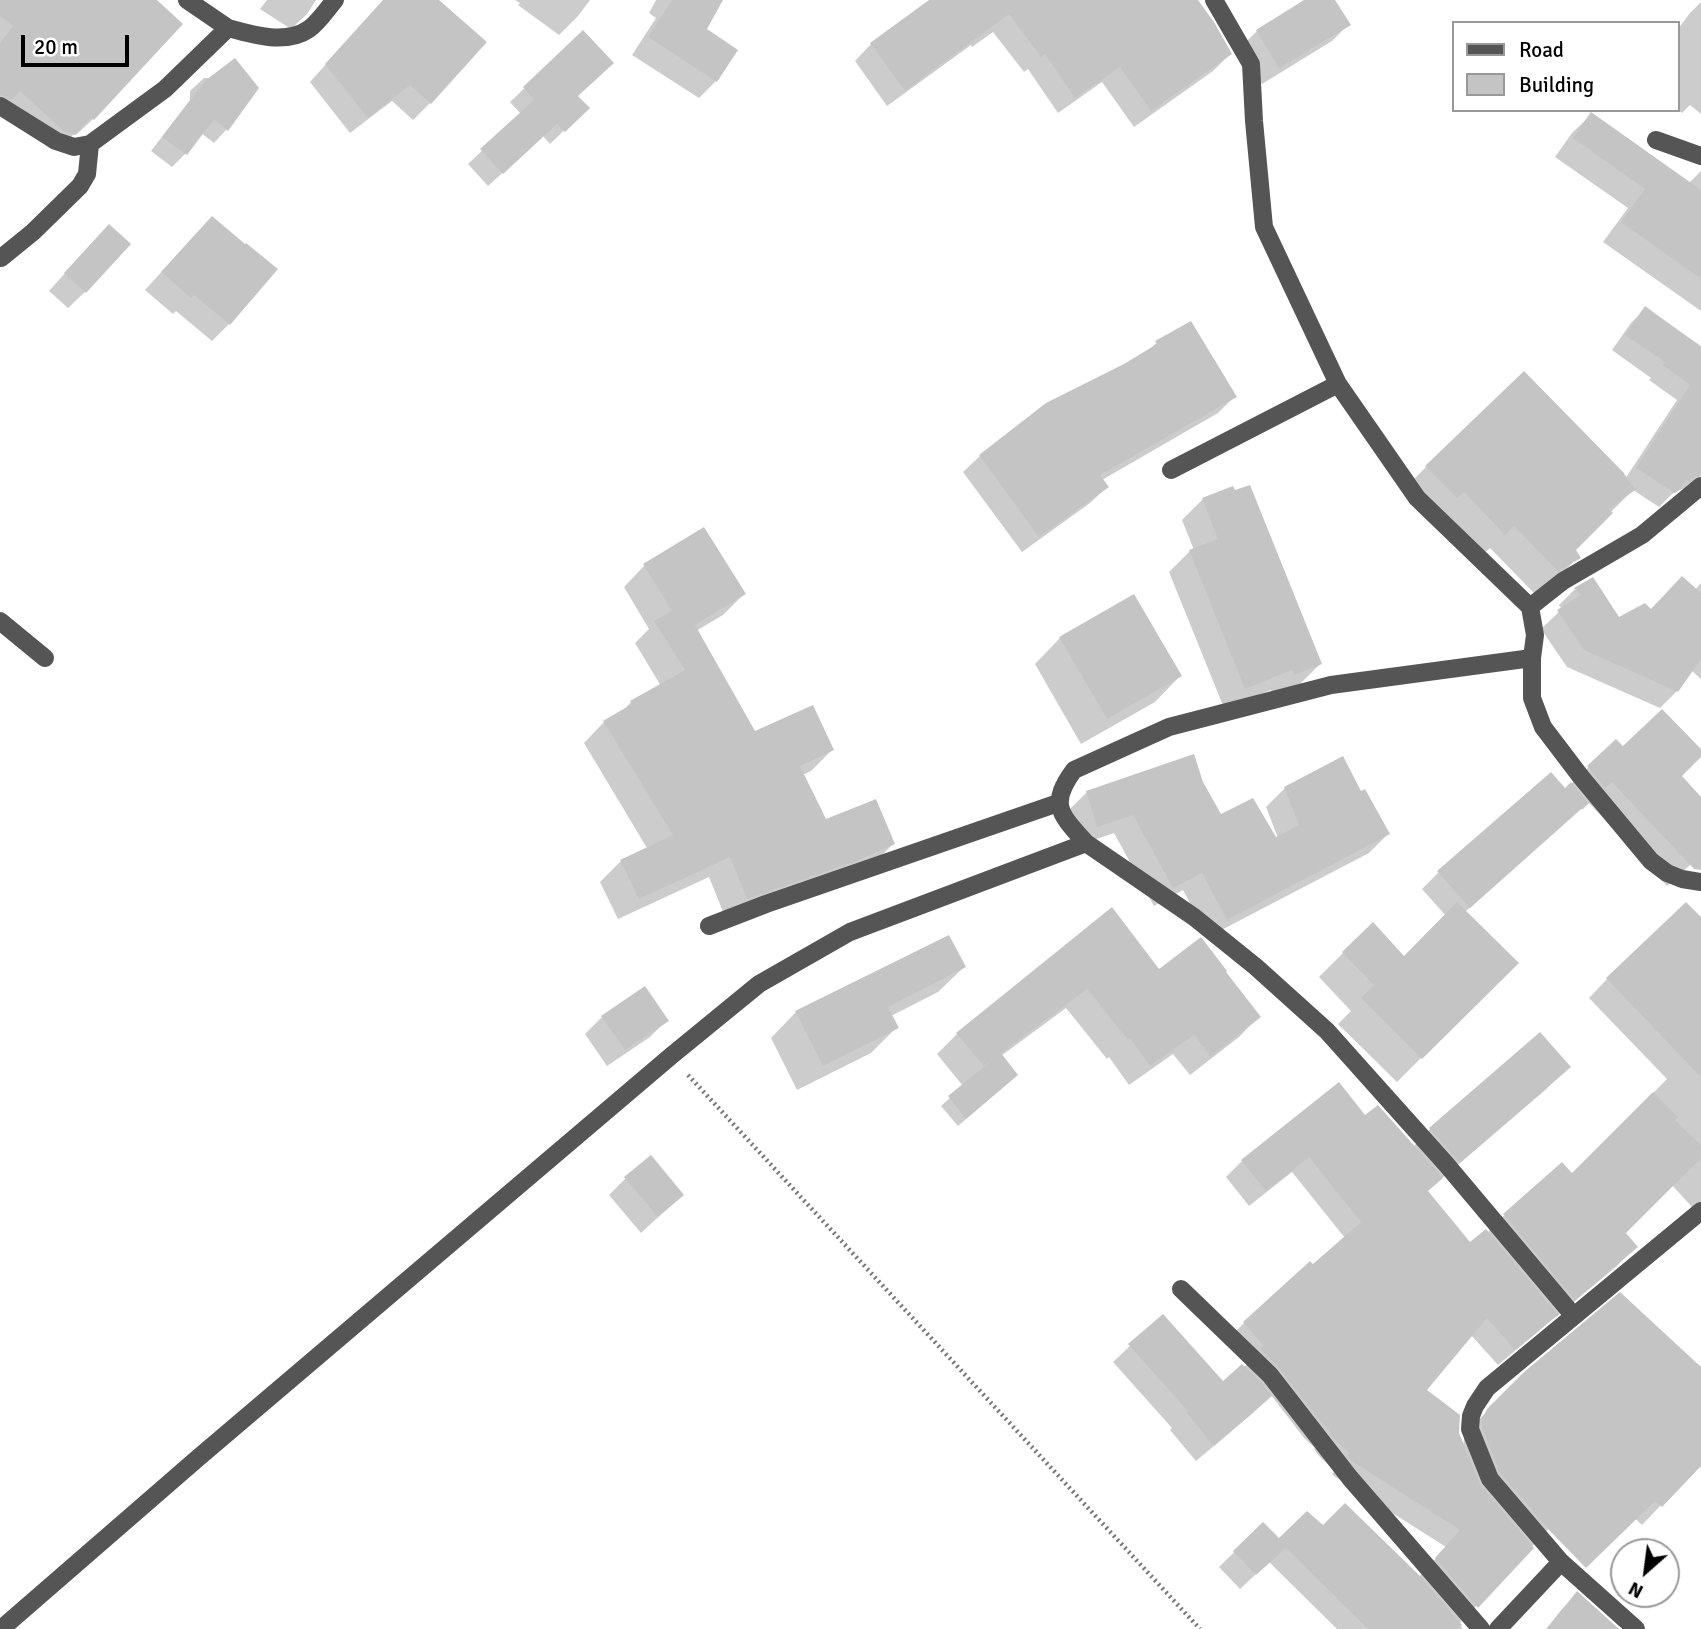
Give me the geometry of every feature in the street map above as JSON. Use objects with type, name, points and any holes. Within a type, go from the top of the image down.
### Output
[{"type":"street","points":[[187,0],[229,28],[271,38],[289,37],[309,29],[335,0]]},
{"type":"street","points":[[1214,0],[1251,64],[1264,227],[1338,384],[1417,498],[1530,607],[1535,635],[1532,698],[1543,727],[1651,861],[1667,873],[1701,882]]},
{"type":"street","points":[[0,106],[56,141],[74,148],[90,144],[164,89],[229,28]]},
{"type":"street","points":[[1656,140],[1701,156]]},
{"type":"street","points":[[1,258],[33,232],[80,186],[87,174],[90,144]]},
{"type":"street","points":[[1171,470],[1338,384]]},
{"type":"street","points":[[1530,607],[1563,581],[1642,535],[1701,486]]},
{"type":"street","points":[[0,621],[44,658]]},
{"type":"street","points":[[1532,658],[1331,685],[1169,727],[1074,770],[1063,784],[1058,803],[1066,820],[1086,843],[1194,917],[1256,967],[1327,1031],[1446,1164],[1573,1315]]},
{"type":"street","points":[[709,926],[1058,803]]},
{"type":"street","points":[[1,1629],[198,1458],[759,984],[850,932],[1086,843]]},
{"type":"street","points":[[1636,1629],[1561,1562],[1490,1479],[1470,1429],[1471,1416],[1487,1388],[1701,1210]]},
{"type":"street","points":[[1181,1289],[1270,1375],[1350,1478],[1481,1629]]},
{"type":"street","points":[[1498,1629],[1561,1562]]},
{"type":"path","points":[[671,1056],[1200,1629]]},
{"type":"building","points":[[0,0],[157,0],[183,24],[94,120],[91,118],[75,135],[65,132],[20,91],[12,100],[0,95],[0,43],[13,26],[0,16]]},
{"type":"building","points":[[383,0],[439,0],[487,42],[431,104],[410,85],[368,118],[325,64]]},
{"type":"building","points":[[672,0],[723,0],[707,29],[738,50],[717,82],[648,37]]},
{"type":"building","points":[[929,0],[1198,0],[1232,54],[1151,111],[1120,67],[1075,98],[1045,54],[1041,57],[1009,14],[905,91],[870,43]]},
{"type":"building","points":[[1304,0],[1335,0],[1351,25],[1279,68],[1256,30]]},
{"type":"building","points":[[583,30],[614,63],[578,96],[590,108],[565,132],[557,124],[503,174],[480,149],[534,100],[523,87]]},
{"type":"building","points":[[235,58],[259,88],[228,131],[214,119],[187,155],[162,137],[206,80]]},
{"type":"building","points":[[1591,112],[1701,190],[1701,279],[1621,222],[1645,189],[1573,138]]},
{"type":"building","points":[[212,216],[278,269],[230,325],[194,295],[191,298],[161,272]]},
{"type":"building","points":[[109,224],[131,244],[86,293],[64,273]]},
{"type":"building","points":[[1645,306],[1701,347],[1701,475],[1686,480],[1675,493],[1636,468],[1690,385],[1663,365],[1665,362],[1625,335]]},
{"type":"building","points":[[1191,321],[1237,397],[1100,475],[1109,487],[1039,537],[979,455],[1046,403],[1124,364],[1157,344],[1155,341]]},
{"type":"building","points":[[1524,371],[1623,472],[1635,490],[1609,509],[1613,513],[1576,550],[1581,558],[1558,571],[1514,526],[1505,535],[1464,492],[1457,498],[1425,466]]},
{"type":"building","points":[[1250,485],[1322,664],[1294,675],[1292,670],[1245,689],[1189,550],[1218,539],[1202,498],[1233,486],[1235,490]]},
{"type":"building","points":[[704,527],[746,594],[695,625],[755,731],[813,705],[834,750],[800,766],[826,819],[876,799],[895,844],[856,861],[747,899],[730,857],[639,899],[620,860],[673,835],[603,721],[632,704],[630,701],[685,670],[654,621],[672,611],[643,564]]},
{"type":"building","points":[[1682,576],[1701,593],[1701,659],[1678,692],[1584,650],[1557,610],[1581,595],[1574,588],[1593,577],[1619,617],[1645,603],[1651,609]]},
{"type":"building","points":[[1134,594],[1182,676],[1107,719],[1059,637]]},
{"type":"building","points":[[1662,709],[1701,749],[1701,757],[1682,776],[1701,797],[1701,870],[1694,869],[1612,782],[1605,788],[1587,766],[1616,739],[1623,746]]},
{"type":"building","points":[[1194,754],[1203,782],[1221,814],[1253,798],[1276,837],[1299,825],[1284,787],[1343,756],[1361,791],[1365,789],[1390,834],[1227,920],[1202,873],[1173,888],[1133,815],[1097,827],[1086,791]]},
{"type":"building","points":[[1551,772],[1565,788],[1571,782],[1588,803],[1470,908],[1437,871]]},
{"type":"building","points":[[1457,902],[1519,963],[1422,1059],[1361,998],[1374,985],[1342,952],[1373,922],[1404,956]]},
{"type":"building","points":[[1686,902],[1701,917],[1701,1077],[1606,978]]},
{"type":"building","points":[[1112,907],[1159,969],[1201,937],[1261,1017],[1211,1056],[1194,1035],[1150,1066],[1130,1038],[1128,1040],[1087,989],[984,1066],[956,1033]]},
{"type":"building","points":[[949,935],[966,967],[888,1007],[899,1028],[823,1066],[795,1011]]},
{"type":"building","points":[[645,986],[669,1021],[625,1050],[601,1016]]},
{"type":"building","points":[[1540,1032],[1571,1067],[1460,1163],[1429,1128]]},
{"type":"building","points":[[1001,1053],[1018,1075],[966,1119],[948,1096]]},
{"type":"building","points":[[1339,1082],[1365,1115],[1378,1105],[1443,1178],[1428,1191],[1470,1242],[1486,1229],[1558,1315],[1515,1350],[1487,1318],[1427,1390],[1460,1415],[1459,1433],[1480,1484],[1534,1548],[1478,1608],[1435,1558],[1460,1530],[1350,1460],[1347,1456],[1350,1453],[1335,1440],[1330,1430],[1279,1368],[1260,1349],[1264,1346],[1243,1322],[1310,1261],[1313,1264],[1361,1222],[1309,1157],[1266,1191],[1241,1160]]},
{"type":"building","points":[[1653,1092],[1678,1117],[1675,1120],[1701,1145],[1701,1158],[1626,1233],[1638,1247],[1575,1300],[1503,1214],[1562,1162],[1572,1173]]},
{"type":"building","points":[[651,1155],[684,1195],[658,1217],[624,1177]]},
{"type":"building","points":[[1620,1292],[1701,1367],[1701,1466],[1662,1507],[1655,1501],[1617,1538],[1610,1538],[1610,1545],[1586,1568],[1500,1473],[1482,1427],[1482,1419],[1487,1409],[1524,1372]]},
{"type":"building","points":[[1163,1314],[1223,1381],[1242,1364],[1272,1396],[1214,1446],[1186,1412],[1188,1411],[1128,1344]]},
{"type":"building","points":[[1345,1503],[1419,1575],[1462,1625],[1458,1629],[1368,1629],[1286,1548],[1256,1575],[1233,1551],[1263,1522],[1279,1538],[1307,1511],[1323,1525]]},
{"type":"building","points":[[1577,1591],[1619,1629],[1547,1629]]}]
